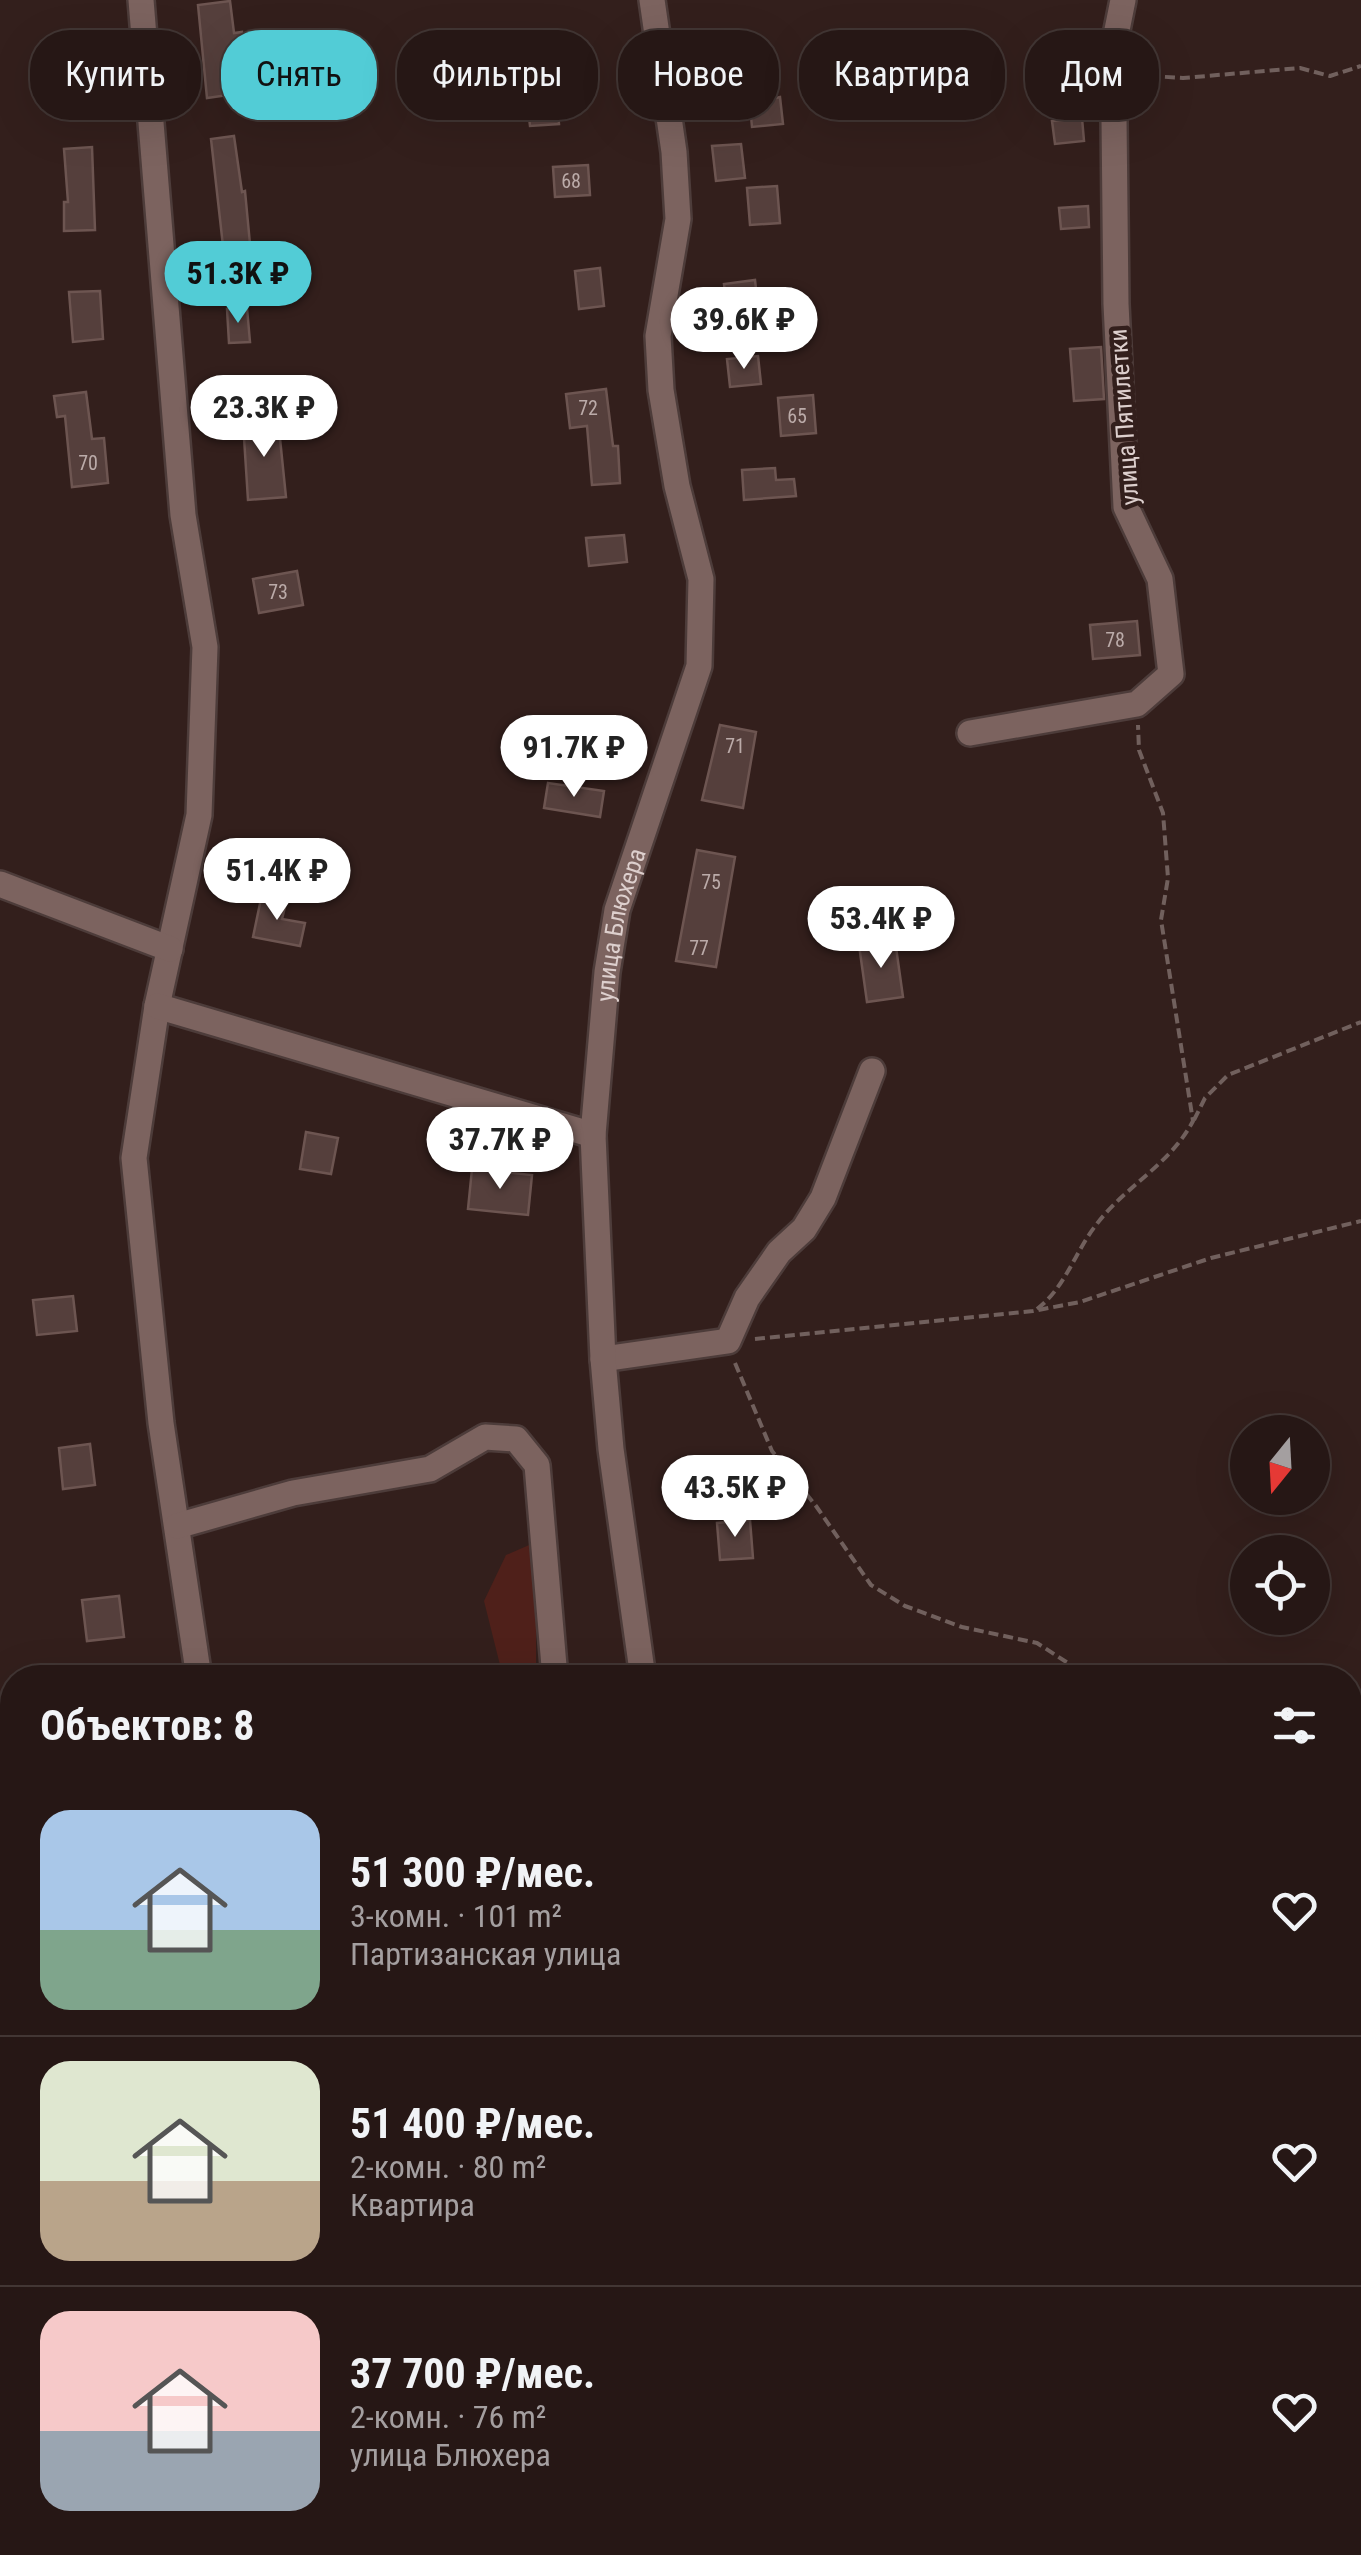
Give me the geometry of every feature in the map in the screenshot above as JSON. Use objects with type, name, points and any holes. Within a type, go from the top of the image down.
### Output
[{"type":"street","points":[[142,0],[183,515],[205,647],[199,815],[157,1006],[134,1158],[161,1423],[197,1665]]},
{"type":"street","name":"улица Блюхера","points":[[640,1665],[611,1450],[593,1134],[606,972],[617,910],[699,666],[700,579],[677,486],[661,390],[658,336],[678,219],[674,152],[652,0]]},
{"type":"street","name":"улица Пятилетки","points":[[1117,30],[1123,0]]},
{"type":"street","name":"улица Пятилетки","points":[[1115,120],[1116,286],[1126,507],[1160,579],[1171,674],[1137,704]]},
{"type":"street","points":[[970,733],[1137,704]]},
{"type":"street","points":[[0,884],[170,949]]},
{"type":"street","points":[[157,1006],[593,1134]]},
{"type":"street","points":[[603,1359],[728,1341],[747,1298],[779,1252],[804,1228],[823,1198],[872,1070]]},
{"type":"street","points":[[177,1526],[293,1492],[430,1469],[485,1437],[516,1440],[537,1465],[554,1665]]},
{"type":"path","points":[[1159,76],[1183,78],[1300,68],[1330,76],[1361,66]]},
{"type":"path","points":[[1137,704],[1139,750],[1163,813],[1168,878],[1161,920],[1193,1122]]},
{"type":"path","points":[[1033,1312],[1051,1298],[1106,1212],[1174,1150],[1204,1098],[1228,1075],[1361,1022]]},
{"type":"path","points":[[1071,1665],[1038,1643],[962,1628],[905,1606],[871,1585],[816,1506],[772,1452],[745,1394],[728,1341],[1033,1312],[1080,1302],[1211,1258],[1361,1221]]},
{"type":"shaded area","points":[[536,1542],[536,1665],[500,1665],[484,1601],[506,1555]]},
{"type":"building","points":[[230,1],[234,30],[221,30],[221,96],[207,98],[198,5]]},
{"type":"building","points":[[780,97],[783,124],[752,127],[751,120],[779,120]]},
{"type":"building","points":[[529,120],[559,120],[559,124],[530,126]]},
{"type":"building","points":[[1082,120],[1084,141],[1055,144],[1052,121]]},
{"type":"building","points":[[234,136],[250,244],[223,246],[211,139]]},
{"type":"building","points":[[741,144],[745,178],[716,181],[712,146]]},
{"type":"building","points":[[92,147],[95,230],[64,231],[64,202],[68,202],[64,149]]},
{"type":"building","points":[[588,165],[590,195],[555,197],[553,167]]},
{"type":"building","points":[[777,186],[780,223],[750,225],[747,188]]},
{"type":"building","points":[[1088,206],[1089,227],[1061,229],[1059,208]]},
{"type":"building","points":[[600,268],[604,306],[579,309],[575,271]]},
{"type":"building","points":[[755,280],[759,315],[728,318],[724,284]]},
{"type":"building","points":[[100,291],[103,339],[73,342],[69,292]]},
{"type":"building","points":[[247,308],[250,342],[229,343],[227,309]]},
{"type":"building","points":[[1101,347],[1104,399],[1074,401],[1070,349]]},
{"type":"building","points":[[758,356],[761,384],[730,387],[727,359]]},
{"type":"building","points":[[606,389],[613,446],[618,446],[620,483],[592,485],[587,426],[570,428],[566,394]]},
{"type":"building","points":[[86,392],[92,439],[104,438],[108,483],[72,487],[65,416],[57,417],[54,396]]},
{"type":"building","points":[[813,395],[816,433],[781,436],[778,398]]},
{"type":"building","points":[[278,419],[286,497],[248,500],[243,422]]},
{"type":"building","points":[[775,468],[776,480],[794,479],[796,496],[744,500],[742,470]]},
{"type":"building","points":[[624,535],[627,562],[589,566],[586,538]]},
{"type":"building","points":[[297,571],[303,605],[259,613],[253,579]]},
{"type":"building","points":[[1137,621],[1140,655],[1093,659],[1090,625]]},
{"type":"building","points":[[720,725],[756,732],[743,808],[702,800]]},
{"type":"building","points":[[548,783],[604,791],[600,817],[544,808]]},
{"type":"building","points":[[697,850],[735,857],[716,967],[676,961]]},
{"type":"building","points":[[262,894],[287,899],[282,919],[305,923],[300,946],[253,937]]},
{"type":"building","points":[[895,940],[903,997],[867,1002],[859,945]]},
{"type":"building","points":[[306,1132],[338,1138],[331,1174],[300,1169]]},
{"type":"building","points":[[472,1169],[532,1175],[528,1215],[468,1209]]},
{"type":"building","points":[[73,1296],[77,1331],[37,1335],[33,1300]]},
{"type":"building","points":[[90,1444],[95,1485],[63,1489],[59,1448]]},
{"type":"building","points":[[750,1520],[753,1558],[720,1560],[717,1523]]},
{"type":"building","points":[[119,1596],[124,1637],[87,1641],[82,1600]]}]
